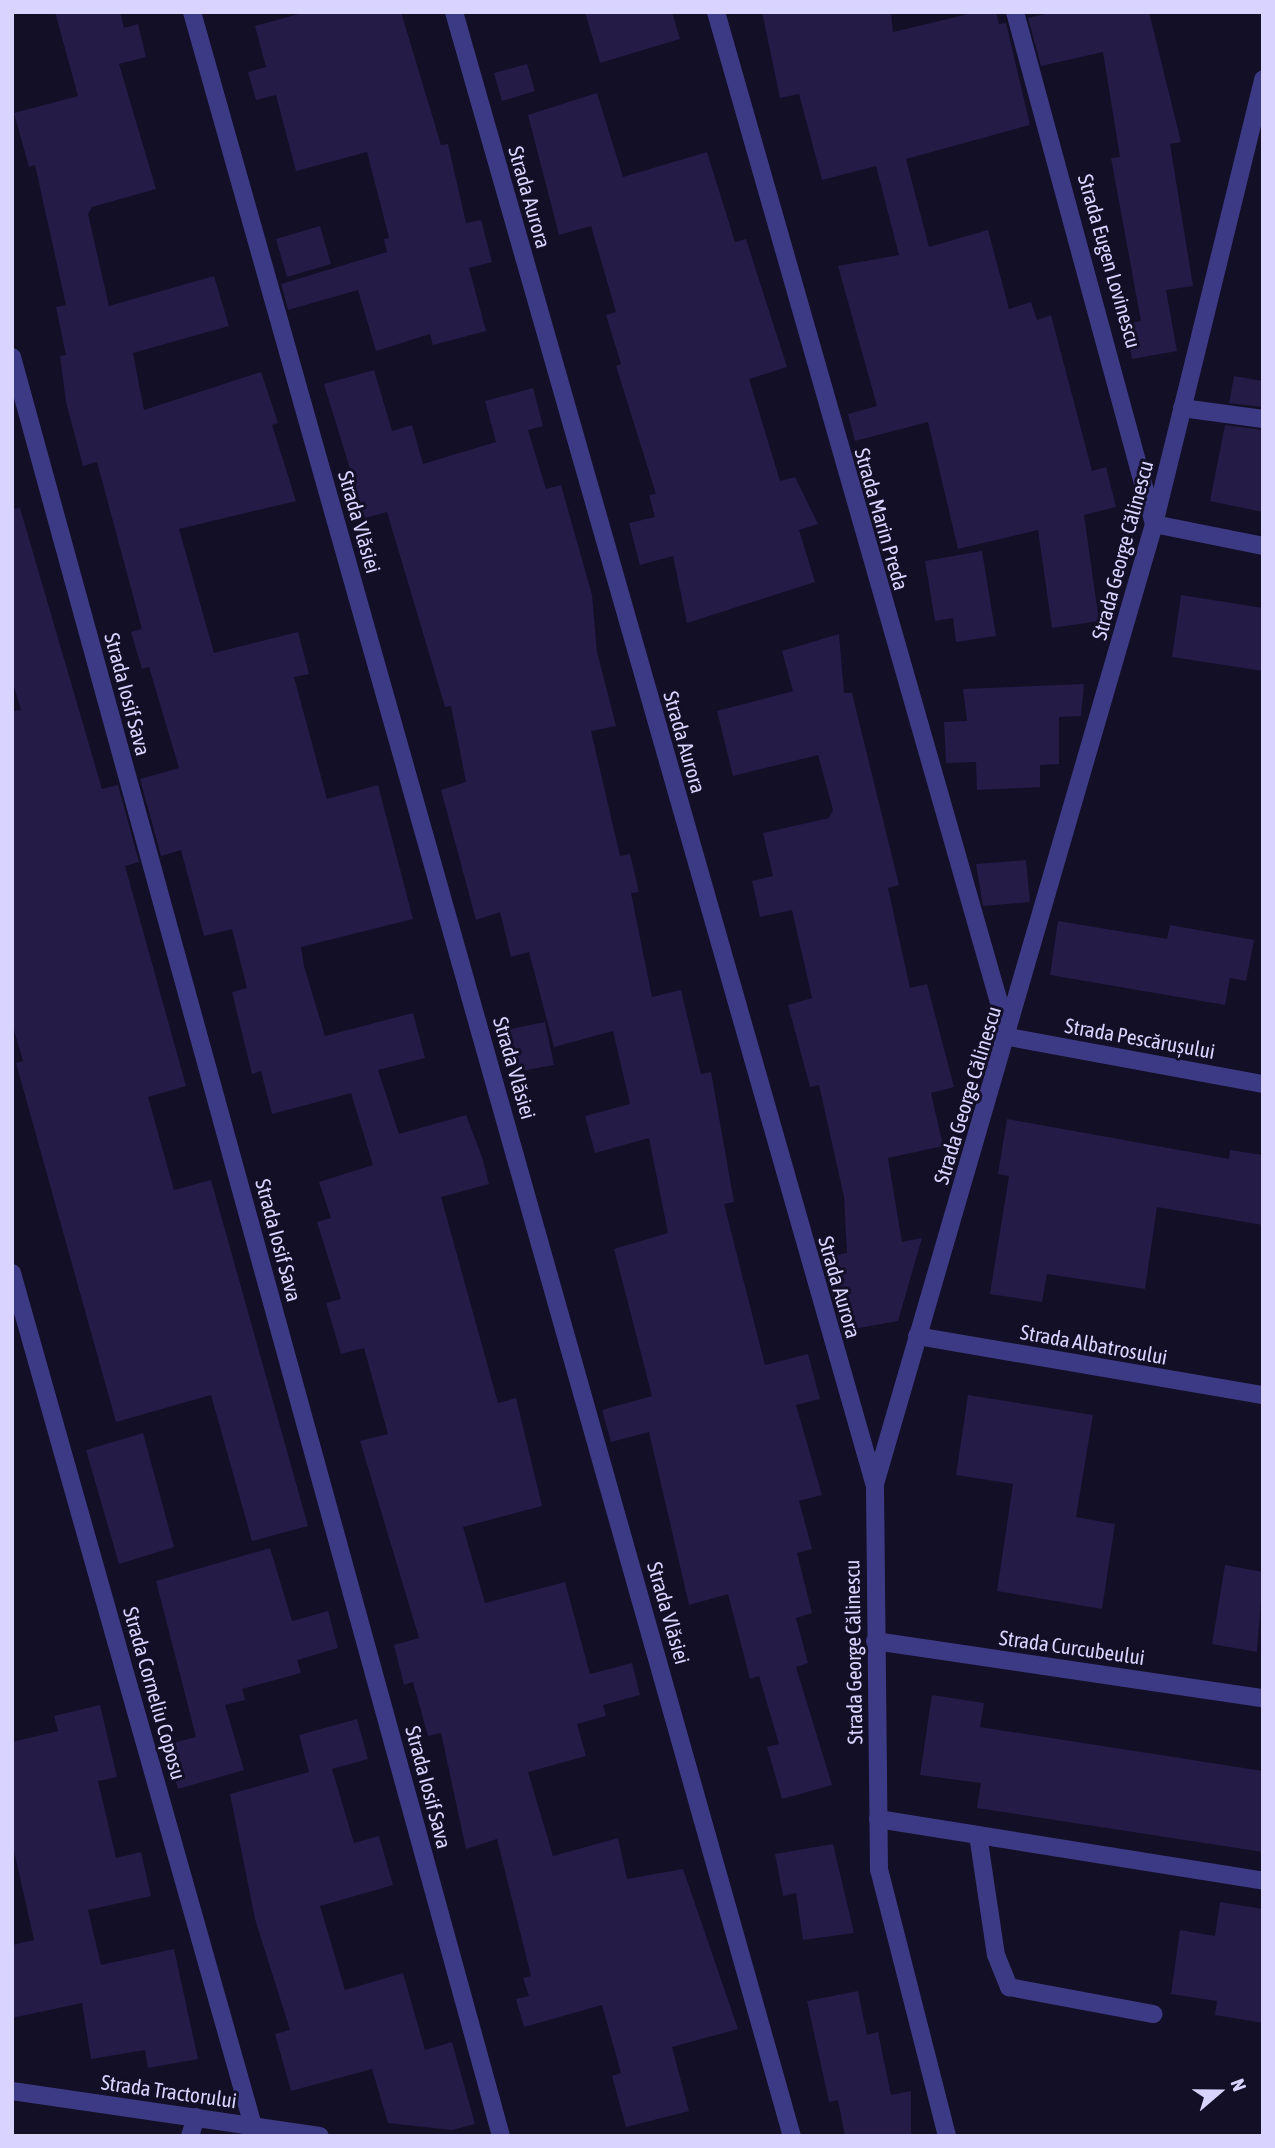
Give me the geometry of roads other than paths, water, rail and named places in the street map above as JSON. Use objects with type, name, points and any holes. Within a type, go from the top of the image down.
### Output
[{"type":"street","name":"Strada Vlăsiei","points":[[192,12],[792,2136]]},
{"type":"street","name":"Strada Aurora","points":[[454,12],[875,1484]]},
{"type":"street","name":"Strada Marin Preda","points":[[716,12],[1009,1037]]},
{"type":"street","name":"Strada Eugen Lovinescu","points":[[1015,12],[1122,387],[1154,524]]},
{"type":"street","name":"Strada George Călinescu","points":[[947,2136],[884,1901],[878,1819],[875,1484],[917,1336],[1009,1037],[1154,524],[1258,119],[1263,79]]},
{"type":"street","name":"Strada Iosif Sava","points":[[12,357],[501,2136]]},
{"type":"street","points":[[1182,408],[1263,419]]},
{"type":"street","points":[[1154,524],[1263,545]]},
{"type":"street","name":"Strada Pescărușului","points":[[1009,1037],[1263,1084]]},
{"type":"street","name":"Strada Corneliu Coposu","points":[[12,1273],[253,2126]]},
{"type":"street","name":"Strada Albatrosului","points":[[917,1336],[1263,1395]]},
{"type":"street","name":"Strada Curcubeului","points":[[875,1641],[1263,1698]]},
{"type":"street","points":[[878,1819],[1263,1881]]},
{"type":"street","points":[[978,1835],[996,1955],[1009,1987],[1153,2014]]},
{"type":"street","name":"Strada Tractorului","points":[[12,2091],[320,2136]]},
{"type":"street","points":[[190,2136],[195,2117]]}]
